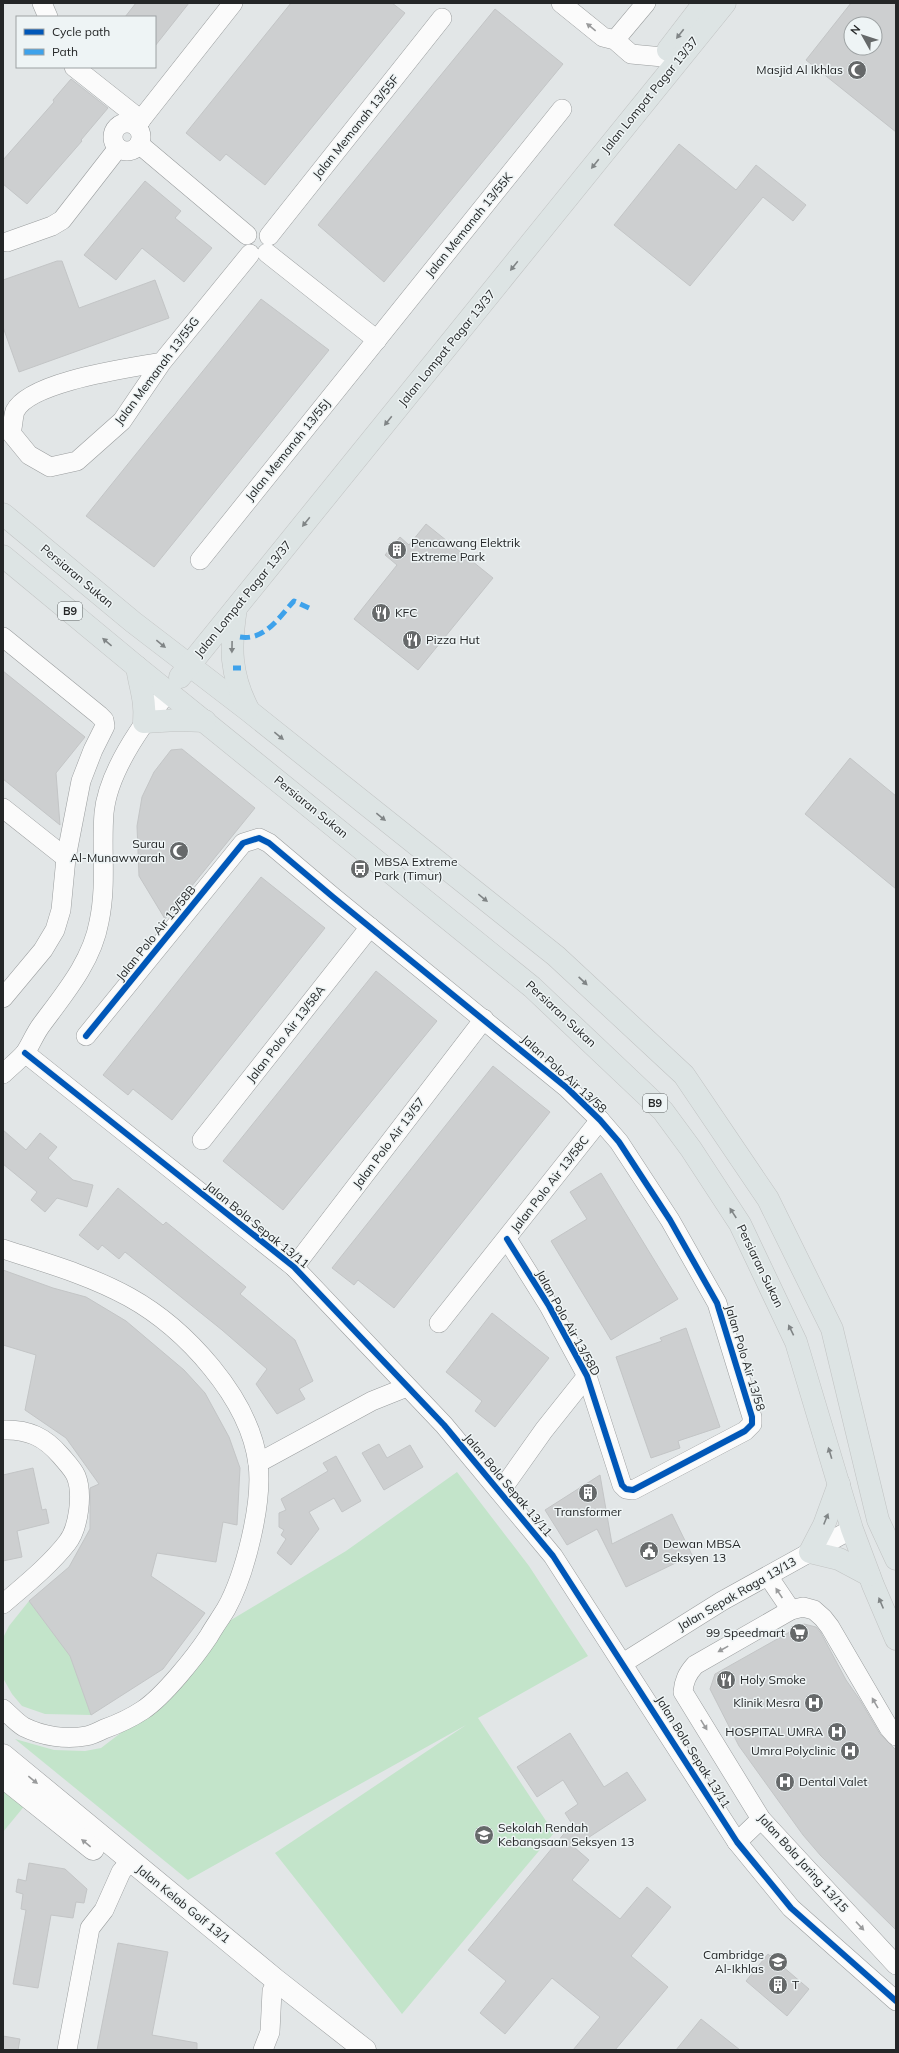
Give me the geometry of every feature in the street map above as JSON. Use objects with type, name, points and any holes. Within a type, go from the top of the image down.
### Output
[{"type":"main road","points":[[628,124],[663,57],[704,3]]},
{"type":"main road","name":"Jalan Lompat Pagar 13/37","points":[[168,692],[725,3]]},
{"type":"main road","name":"Persiaran Sukan","points":[[3,514],[189,666],[249,711],[556,956],[684,1075],[768,1199],[832,1329],[878,1520],[893,1554]]},
{"type":"main road","name":"Persiaran Sukan","points":[[3,556],[137,667],[532,987],[663,1110],[691,1149],[740,1224],[796,1342],[852,1529],[869,1575],[896,1639]]},
{"type":"main road","points":[[236,608],[231,649],[233,668],[238,691],[249,711]]},
{"type":"main road","points":[[137,667],[144,696],[144,722],[178,720],[205,721]]},
{"type":"main road","points":[[839,1484],[824,1525],[810,1552],[839,1559],[869,1575]]},
{"type":"main road","points":[[869,1486],[863,1516],[852,1529],[865,1533],[893,1554]]},
{"type":"street","points":[[42,3],[48,16]]},
{"type":"street","points":[[4,244],[52,226],[62,220],[118,148],[126,151],[134,149],[139,130],[233,3]]},
{"type":"street","points":[[561,3],[603,37],[614,40],[631,54],[663,57]]},
{"type":"street","points":[[614,40],[646,3]]},
{"type":"street","name":"Jalan Memanah 13/55F","points":[[262,247],[442,18]]},
{"type":"street","points":[[75,68],[247,235],[245,245],[262,247],[377,340]]},
{"type":"street","name":"Jalan Memanah 13/55K","points":[[377,340],[562,110]]},
{"type":"street","name":"Jalan Memanah 13/55G","points":[[162,362],[68,380],[29,397],[15,411],[12,433],[29,455],[50,467],[77,460],[122,420],[162,362],[262,247]]},
{"type":"street","name":"Jalan Memanah 13/55J","points":[[200,560],[377,340]]},
{"type":"street","points":[[3,637],[100,715],[104,720],[105,726],[93,750],[81,781],[66,858],[61,910],[55,930],[43,950],[3,998]]},
{"type":"street","points":[[3,1074],[25,1052],[41,1025],[67,992],[88,956],[99,923],[105,878],[104,813],[115,774],[144,722],[168,692]]},
{"type":"street","points":[[3,808],[66,858]]},
{"type":"street","name":"Jalan Polo Air 13/58","points":[[244,843],[259,838],[269,843],[567,1088],[600,1120],[619,1142],[670,1220],[716,1303],[752,1417],[752,1424],[745,1431],[640,1486],[632,1490],[626,1489]]},
{"type":"street","name":"Jalan Polo Air 13/58B","points":[[86,1036],[244,843]]},
{"type":"street","name":"Jalan Polo Air 13/58A","points":[[202,1140],[370,927]]},
{"type":"street","name":"Jalan Polo Air 13/57","points":[[294,1267],[484,1019]]},
{"type":"street","name":"Jalan Bola Sepak 13/11","points":[[25,1052],[294,1267],[444,1426],[553,1556],[737,1842],[791,1908],[896,2000]]},
{"type":"street","name":"Jalan Polo Air 13/58C","points":[[439,1323],[600,1120]]},
{"type":"street","name":"Jalan Polo Air 13/58D","points":[[507,1238],[549,1306],[587,1376],[622,1485],[626,1489]]},
{"type":"street","points":[[3,1249],[73,1271],[129,1297],[164,1322],[198,1352],[227,1386],[247,1426],[258,1463],[258,1492],[253,1530],[243,1565],[226,1608],[203,1644],[176,1679],[145,1709],[117,1725],[86,1736],[59,1738],[24,1727],[3,1709]]},
{"type":"street","points":[[500,1492],[544,1430],[587,1376]]},
{"type":"street","points":[[258,1463],[372,1401],[407,1386]]},
{"type":"street","points":[[3,1430],[19,1429],[38,1436],[56,1450],[76,1475],[81,1502],[68,1542],[50,1562],[3,1604]]},
{"type":"street","name":"Jalan Sepak Raga 13/13","points":[[623,1663],[722,1601],[852,1529]]},
{"type":"street","points":[[768,1576],[791,1610],[803,1607],[814,1610],[824,1618],[889,1728],[896,1736]]},
{"type":"street","name":"Jalan Bola Jaring 13/15","points":[[791,1610],[694,1665],[688,1673],[683,1692],[761,1819],[896,1965]]},
{"type":"street","name":"Jalan Kelab Golf 13/1","points":[[3,1755],[126,1866],[275,1986],[365,2050]]},
{"type":"street","points":[[3,1777],[126,1866],[104,1910],[90,1928],[67,2050]]},
{"type":"street","points":[[737,1842],[761,1819]]},
{"type":"street","points":[[263,2050],[270,2032],[275,1986]]},
{"type":"street","points":[[275,1986],[347,2050]]},
{"type":"green space","points":[[457,1472],[529,1566],[588,1656],[478,1718],[554,1833],[402,2014],[275,1853],[466,1725],[188,1880],[15,1739],[54,1750],[85,1751],[101,1748],[147,1713],[226,1623],[346,1551]]},
{"type":"green space","points":[[29,1601],[70,1655],[91,1715],[45,1714],[22,1706],[12,1694],[3,1678],[3,1638],[9,1626]]},
{"type":"green space","points":[[3,1787],[26,1804],[3,1832]]},
{"type":"building","points":[[136,3],[189,3],[156,45],[156,16],[126,16]]},
{"type":"building","points":[[291,3],[392,3],[405,13],[265,185],[226,154],[220,161],[186,133]]},
{"type":"building","name":"Masjid Al Ikhlas","points":[[851,3],[896,3],[896,132],[806,60]]},
{"type":"building","points":[[495,9],[563,64],[384,282],[318,225]]},
{"type":"building","points":[[71,79],[108,108],[81,140],[82,141],[27,204],[3,184],[3,160],[54,102],[53,100]]},
{"type":"building","points":[[679,144],[736,190],[756,165],[806,205],[793,221],[763,197],[690,286],[614,225]]},
{"type":"building","points":[[145,181],[181,211],[175,218],[212,248],[184,282],[142,248],[116,280],[84,255]]},
{"type":"building","points":[[57,261],[62,261],[79,308],[155,280],[169,318],[19,372],[3,327],[3,280]]},
{"type":"building","points":[[261,299],[329,350],[154,567],[86,516]]},
{"type":"building","points":[[426,524],[493,578],[418,670],[354,619],[397,565],[385,555],[400,537],[409,545]]},
{"type":"building","points":[[3,671],[85,737],[56,773],[60,825],[3,779]]},
{"type":"building","name":"Surau Al-Munawwarah","points":[[182,749],[255,808],[165,919],[139,876],[137,826],[142,797],[154,772],[171,750]]},
{"type":"building","points":[[850,758],[896,796],[896,889],[805,814]]},
{"type":"building","points":[[261,877],[325,928],[172,1120],[133,1089],[128,1095],[103,1075]]},
{"type":"building","points":[[376,971],[437,1021],[283,1210],[223,1161]]},
{"type":"building","points":[[493,1066],[550,1112],[394,1308],[358,1280],[354,1285],[332,1268]]},
{"type":"building","points":[[3,1130],[26,1150],[40,1133],[57,1147],[48,1158],[73,1180],[93,1185],[87,1207],[57,1198],[45,1212],[31,1200],[37,1192],[3,1164]]},
{"type":"building","points":[[601,1173],[678,1299],[611,1340],[551,1241],[587,1219],[570,1192]]},
{"type":"building","points":[[118,1188],[163,1225],[166,1222],[246,1287],[240,1294],[295,1340],[313,1381],[299,1389],[305,1399],[277,1414],[256,1384],[267,1369],[222,1330],[125,1252],[119,1259],[102,1245],[98,1250],[79,1235]]},
{"type":"building","points":[[3,1270],[53,1288],[86,1297],[126,1321],[184,1370],[205,1393],[229,1437],[240,1468],[237,1525],[223,1522],[216,1562],[157,1553],[151,1576],[205,1613],[163,1669],[91,1715],[70,1656],[29,1601],[69,1567],[90,1529],[90,1488],[99,1484],[66,1438],[25,1410],[36,1355],[3,1345]]},
{"type":"building","points":[[492,1313],[549,1358],[495,1427],[475,1411],[482,1401],[446,1372]]},
{"type":"building","points":[[686,1328],[720,1427],[678,1441],[680,1448],[651,1458],[616,1357],[662,1341],[660,1338]]},
{"type":"building","points":[[379,1444],[387,1458],[410,1445],[423,1467],[384,1490],[362,1453]]},
{"type":"building","points":[[336,1456],[361,1501],[342,1512],[334,1498],[309,1512],[319,1529],[291,1565],[277,1553],[286,1539],[281,1535],[284,1530],[279,1527],[279,1513],[286,1510],[281,1499],[328,1471],[323,1463]]},
{"type":"building","points":[[33,1468],[42,1510],[46,1509],[49,1523],[17,1531],[22,1557],[3,1561],[3,1475]]},
{"type":"building","points":[[600,1475],[612,1544],[672,1514],[692,1555],[626,1587],[597,1529],[567,1545],[545,1510]]},
{"type":"building","points":[[804,1624],[816,1627],[821,1633],[846,1680],[880,1734],[896,1750],[896,1930],[821,1856],[803,1835],[739,1746],[710,1689],[715,1674]]},
{"type":"building","points":[[570,1733],[604,1787],[627,1772],[646,1800],[574,1847],[589,1860],[572,1880],[620,1919],[647,1887],[671,1907],[631,1956],[668,1987],[615,2050],[573,2050],[600,2017],[552,1978],[505,2034],[480,2013],[506,1981],[468,1950],[572,1824],[565,1813],[578,1804],[563,1780],[537,1797],[517,1767]]},
{"type":"building","points":[[29,1863],[65,1869],[87,1889],[84,1903],[76,1902],[73,1918],[51,1915],[38,1988],[13,1984],[26,1910],[21,1909],[23,1894],[16,1892],[18,1879],[26,1881]]},
{"type":"building","points":[[118,1943],[168,1952],[152,2035],[197,2043],[197,2050],[97,2050]]},
{"type":"building","name":"T","points":[[768,1954],[809,1989],[787,2016],[746,1981]]},
{"type":"building","points":[[701,2019],[740,2050],[676,2050]]},
{"type":"building","points":[[3,2036],[20,2039],[18,2050],[3,2050]]},
{"type":"marked path","points":[[240,637],[249,637],[264,632],[294,601],[309,608]]},
{"type":"marked path","points":[[233,668],[241,668]]},
{"type":"cycle path","points":[[86,1036],[243,843],[259,838],[269,843],[567,1088],[600,1120],[619,1142],[670,1220],[717,1303],[752,1417],[752,1424],[745,1431],[633,1490],[626,1489],[622,1485],[587,1376],[549,1306],[507,1239]]},
{"type":"cycle path","points":[[25,1053],[294,1267],[444,1425],[553,1556],[737,1842],[791,1908],[896,2001]]},
{"type":"place","name":"Masjid Al Ikhlas","points":[[857,70]]},
{"type":"place","name":"Pencawang Elektrik Extreme Park","points":[[397,550]]},
{"type":"place","name":"KFC","points":[[381,613]]},
{"type":"place","name":"Pizza Hut","points":[[412,640]]},
{"type":"place","name":"Surau Al-Munawwarah","points":[[179,851]]},
{"type":"place","name":"MBSA Extreme Park (Timur)","points":[[360,869]]},
{"type":"place","name":"Transformer","points":[[588,1493]]},
{"type":"place","name":"Dewan MBSA Seksyen 13","points":[[649,1551]]},
{"type":"place","name":"99 Speedmart","points":[[799,1633]]},
{"type":"place","name":"Holy Smoke","points":[[726,1680]]},
{"type":"place","name":"Klinik Mesra","points":[[814,1703]]},
{"type":"place","name":"HOSPITAL UMRA","points":[[837,1732]]},
{"type":"place","name":"Umra Polyclinic","points":[[850,1751]]},
{"type":"place","name":"Dental Valet","points":[[785,1782]]},
{"type":"place","name":"Sekolah Rendah Kebangsaan Seksyen 13","points":[[484,1835]]},
{"type":"place","name":"Cambridge Al-Ikhlas","points":[[778,1962]]},
{"type":"place","name":"T","points":[[778,1985]]}]
